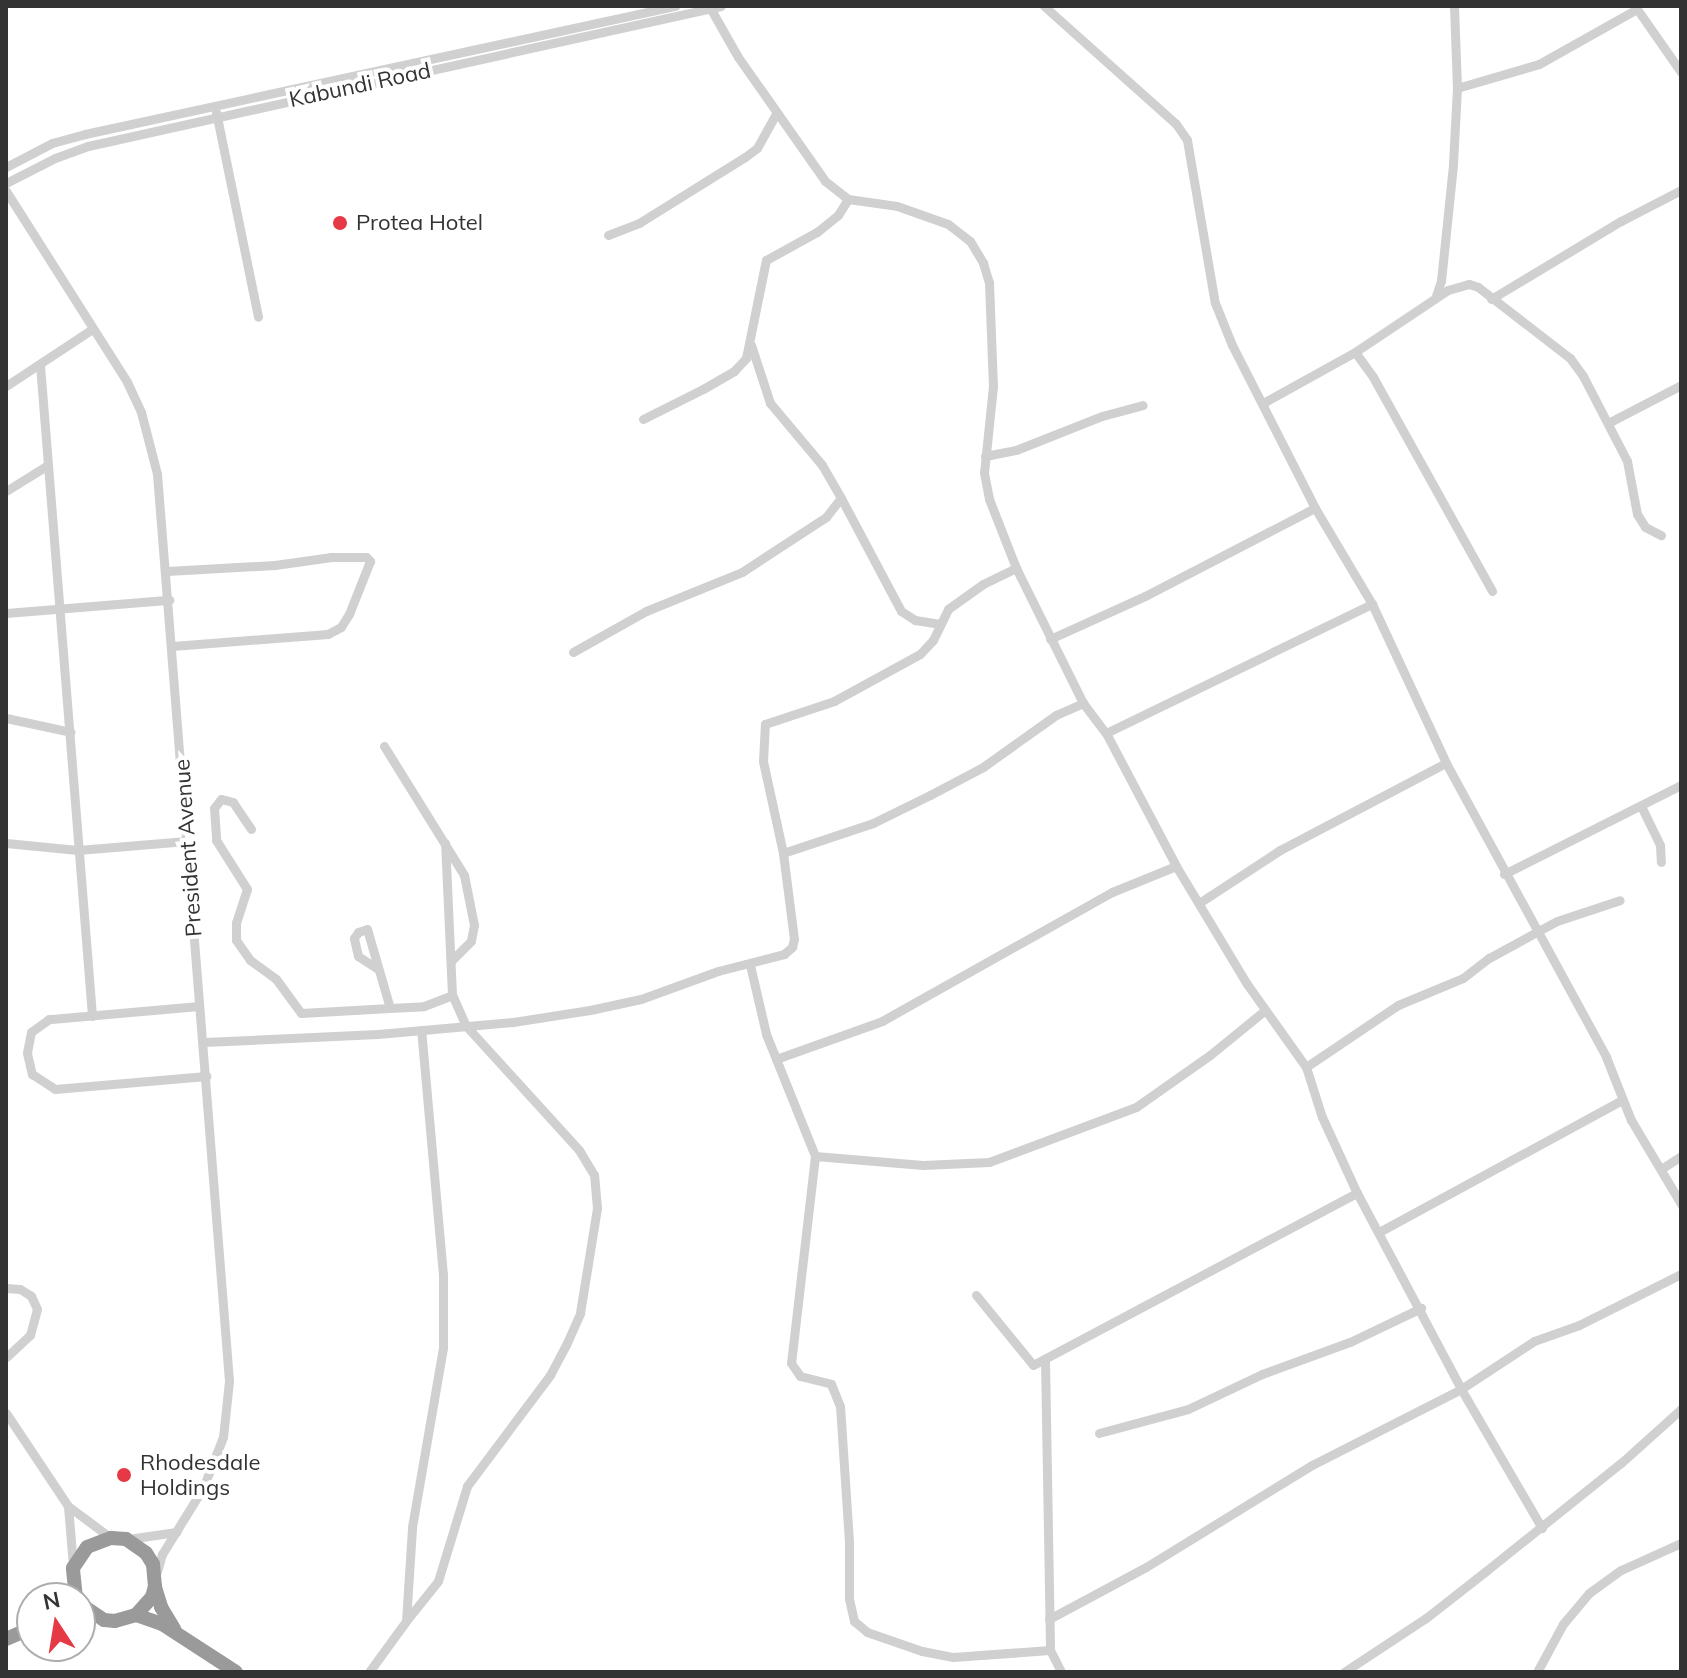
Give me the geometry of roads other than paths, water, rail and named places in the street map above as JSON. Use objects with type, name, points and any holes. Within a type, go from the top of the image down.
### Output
[{"type":"highway","points":[[70,1582],[87,1547],[118,1538],[146,1553],[161,1607],[177,1633]]},
{"type":"highway","points":[[72,1572],[74,1582]]},
{"type":"highway","points":[[96,1618],[115,1621],[136,1615],[152,1597],[155,1581]]},
{"type":"highway","points":[[136,1615],[177,1633],[236,1672]]},
{"type":"street","name":"Kabundi Road","points":[[6,167],[52,143],[214,104],[675,6]]},
{"type":"street","name":"Kabundi Road","points":[[6,183],[68,152],[217,116],[721,6]]},
{"type":"street","points":[[1044,6],[1183,131],[1190,153],[1215,303],[1315,508],[1372,604],[1446,763],[1535,933],[1606,1057],[1622,1100],[1681,1204]]},
{"type":"street","points":[[1436,296],[1448,224],[1457,88],[1454,6]]},
{"type":"street","points":[[710,8],[776,114],[825,181],[848,199],[922,212],[948,224],[970,241],[983,263],[989,283],[993,354],[984,473],[989,499],[1016,568],[1083,703],[1106,733],[1176,866],[1264,1011],[1306,1067],[1322,1117],[1357,1193],[1421,1308],[1461,1389],[1542,1528]]},
{"type":"street","points":[[1457,88],[1539,64],[1637,9],[1681,72]]},
{"type":"street","points":[[214,104],[258,317]]},
{"type":"street","points":[[608,235],[647,218],[745,157],[757,148],[776,114]]},
{"type":"street","points":[[1491,299],[1621,221],[1681,190]]},
{"type":"street","name":"President Avenue","points":[[6,191],[127,382],[151,445],[167,571],[229,1381],[223,1437],[203,1488],[162,1554],[155,1581]]},
{"type":"street","points":[[643,419],[734,371],[746,358],[751,345],[761,271],[766,260],[775,252],[817,232],[838,215],[848,199]]},
{"type":"street","points":[[1263,403],[1355,352],[1436,296],[1469,284],[1570,358],[1608,423],[1631,472],[1637,514],[1645,527],[1661,535]]},
{"type":"street","points":[[6,386],[92,329]]},
{"type":"street","points":[[751,345],[770,403],[822,465],[901,611],[915,620],[939,624]]},
{"type":"street","points":[[1355,352],[1373,377],[1492,591]]},
{"type":"street","points":[[40,365],[92,1016]]},
{"type":"street","points":[[1608,423],[1681,385]]},
{"type":"street","points":[[985,456],[1016,450],[1102,416],[1143,405]]},
{"type":"street","points":[[6,491],[48,465]]},
{"type":"street","points":[[573,652],[646,611],[742,572],[826,517],[841,498]]},
{"type":"street","points":[[1050,639],[1133,603],[1315,508]]},
{"type":"street","points":[[167,571],[275,565],[331,557],[366,557],[370,561],[349,614],[341,627],[328,634],[172,646]]},
{"type":"street","points":[[204,1042],[421,1030],[590,1010],[784,954],[792,947],[783,853],[763,761],[765,724],[834,701],[920,654],[933,640],[948,609],[966,595],[1016,568]]},
{"type":"street","points":[[6,613],[169,600]]},
{"type":"street","points":[[1106,733],[1372,604]]},
{"type":"street","points":[[783,853],[873,823],[930,795],[983,767],[1056,715],[1083,703]]},
{"type":"street","points":[[6,718],[71,732]]},
{"type":"street","points":[[384,746],[464,875],[474,925],[471,941],[451,961]]},
{"type":"street","points":[[1199,903],[1280,850],[1446,763]]},
{"type":"street","points":[[1504,874],[1681,785]]},
{"type":"street","points":[[251,829],[233,802],[221,799],[214,808],[216,840],[247,889],[236,923],[236,940],[250,960],[276,979],[301,1013],[424,1006],[452,995]]},
{"type":"street","points":[[1641,806],[1660,845],[1661,862]]},
{"type":"street","points":[[6,843],[78,850],[187,841]]},
{"type":"street","points":[[369,1672],[438,1581],[467,1486],[550,1375],[566,1345],[580,1313],[597,1208],[594,1175],[579,1150],[466,1026],[452,995],[445,843]]},
{"type":"street","points":[[776,1059],[882,1021],[1112,892],[1176,866]]},
{"type":"street","points":[[1306,1067],[1368,1022],[1398,1005],[1463,978],[1489,958],[1573,914],[1620,900]]},
{"type":"street","points":[[750,965],[756,999],[776,1059],[815,1156],[791,1363],[800,1376],[831,1384],[840,1406],[849,1543],[849,1599],[854,1621],[867,1632],[922,1651],[953,1657],[1050,1650]]},
{"type":"street","points":[[378,969],[390,1008]]},
{"type":"street","points":[[199,1006],[49,1019],[31,1032],[27,1041],[29,1067],[42,1084],[64,1090],[206,1076]]},
{"type":"street","points":[[815,1156],[923,1165],[989,1162],[1136,1107],[1210,1055],[1264,1011]]},
{"type":"street","points":[[406,1621],[412,1527],[435,1403],[445,1313],[421,1030]]},
{"type":"street","points":[[1379,1232],[1622,1100]]},
{"type":"street","points":[[1661,1169],[1681,1156]]},
{"type":"street","points":[[976,1295],[1033,1365],[1357,1193]]},
{"type":"street","points":[[1049,1619],[1146,1567],[1312,1465],[1461,1389],[1534,1341],[1579,1325],[1681,1274]]},
{"type":"street","points":[[6,1288],[20,1289],[31,1296],[37,1309],[30,1335],[6,1357]]},
{"type":"street","points":[[1099,1433],[1188,1409],[1262,1374],[1350,1342],[1421,1308]]},
{"type":"street","points":[[1045,1360],[1050,1650],[1061,1672]]},
{"type":"street","points":[[1344,1672],[1426,1618],[1542,1528],[1681,1409]]},
{"type":"street","points":[[6,1413],[68,1506],[73,1531],[72,1572]]},
{"type":"street","points":[[68,1506],[118,1538],[176,1532]]},
{"type":"street","points":[[1537,1672],[1563,1624],[1589,1593],[1621,1570],[1681,1543]]},
{"type":"place","name":"Protea Hotel","points":[[340,223]]},
{"type":"place","name":"Rhodesdale Holdings","points":[[124,1475]]}]
